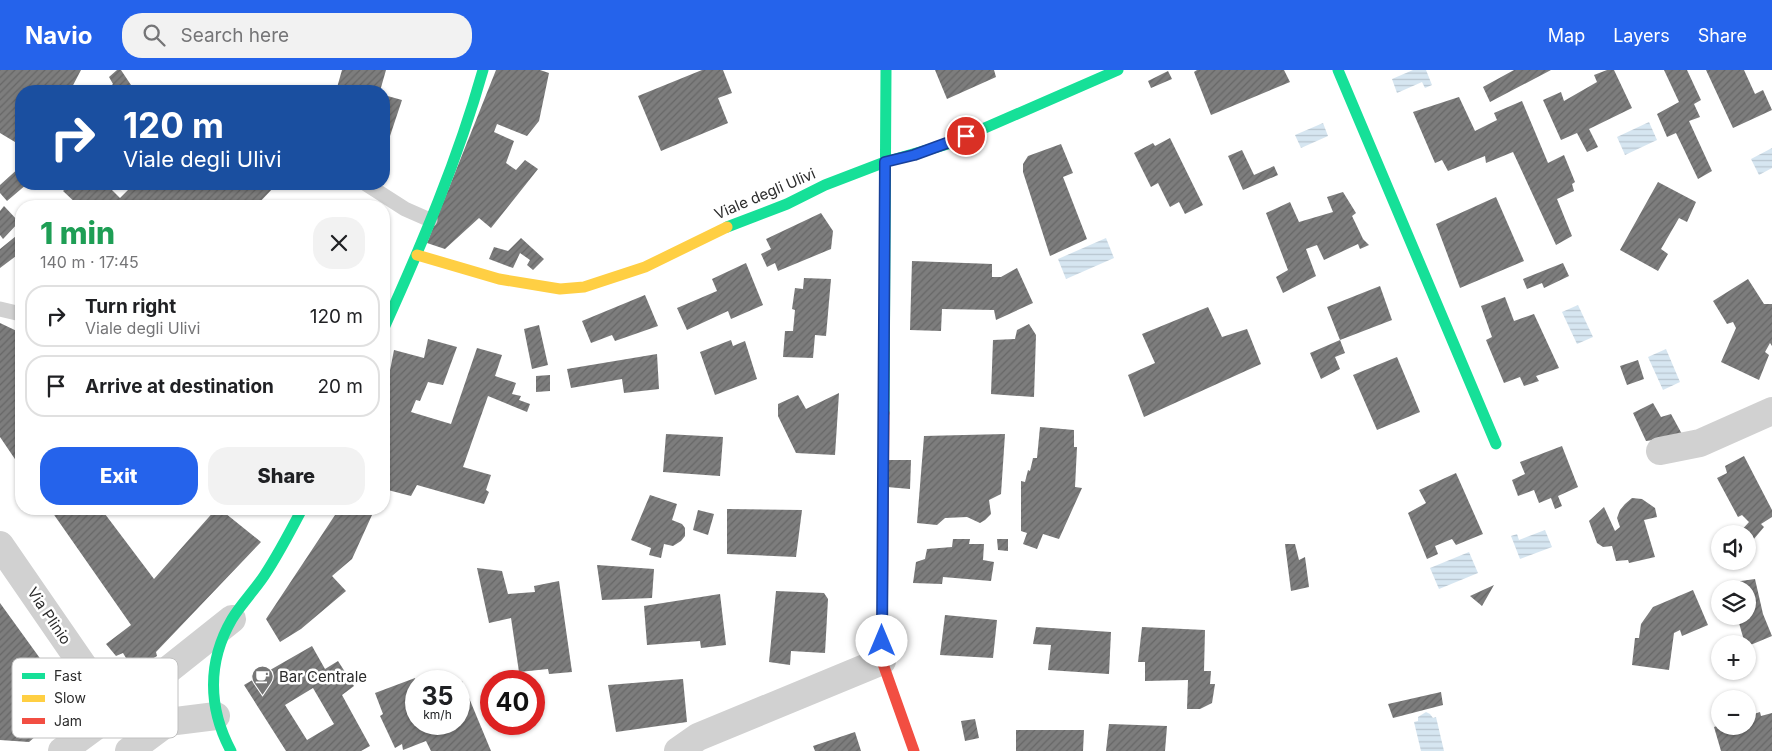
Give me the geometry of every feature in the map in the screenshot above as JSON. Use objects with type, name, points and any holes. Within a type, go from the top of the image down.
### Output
[{"type":"street","points":[[390,314],[416,255],[472,112],[483,70]]},
{"type":"street","points":[[886,70],[882,661],[914,751]]},
{"type":"street","name":"Viale degli Ulivi","points":[[416,255],[499,279],[560,289],[584,287],[645,267],[721,229],[787,204],[825,185],[885,162],[948,144],[1118,70]]},
{"type":"street","points":[[1338,70],[1496,444]]},
{"type":"street","points":[[1660,451],[1700,442],[1772,411]]},
{"type":"street","points":[[230,751],[216,716],[212,677],[224,635],[232,619],[260,582],[288,538],[299,515]]},
{"type":"street","name":"Via Plinio","points":[[0,545],[78,658]]},
{"type":"street","points":[[178,662],[232,619]]},
{"type":"street","points":[[678,751],[698,737],[882,661]]},
{"type":"street","points":[[178,721],[216,716]]},
{"type":"street","points":[[62,751],[80,738]]},
{"type":"street","points":[[129,751],[146,738]]},
{"type":"lane","points":[[375,190],[404,209],[430,220]]},
{"type":"lane","points":[[0,309],[15,313]]},
{"type":"shaded area","points":[[1413,70],[1426,70],[1432,85],[1425,88],[1422,82],[1397,93],[1392,79]]},
{"type":"shaded area","points":[[1649,122],[1657,140],[1625,155],[1617,137]]},
{"type":"shaded area","points":[[1323,123],[1328,136],[1301,148],[1295,135]]},
{"type":"shaded area","points":[[1772,148],[1772,168],[1759,175],[1751,159]]},
{"type":"shaded area","points":[[1106,238],[1114,258],[1066,279],[1058,259]]},
{"type":"shaded area","points":[[1578,305],[1593,337],[1577,344],[1562,312]]},
{"type":"shaded area","points":[[1666,349],[1680,382],[1663,390],[1648,357]]},
{"type":"shaded area","points":[[1545,530],[1552,547],[1520,559],[1511,536],[1517,534],[1519,540]]},
{"type":"shaded area","points":[[1469,552],[1478,573],[1439,589],[1430,568]]},
{"type":"shaded area","points":[[1426,712],[1433,718],[1436,717],[1444,751],[1421,751],[1414,722],[1418,721],[1418,717]]},
{"type":"building","points":[[0,70],[81,70],[73,85],[15,85],[15,142],[0,133]]},
{"type":"building","points":[[117,70],[121,70],[131,85],[112,85],[109,77]]},
{"type":"building","points":[[342,70],[386,70],[382,85],[338,85]]},
{"type":"building","points":[[496,70],[540,70],[549,73],[539,121],[527,136],[497,124],[494,132],[514,141],[506,163],[516,170],[525,160],[538,169],[491,228],[479,218],[445,249],[427,243]]},
{"type":"building","points":[[702,70],[723,70],[732,93],[718,98],[728,123],[661,151],[638,96]]},
{"type":"building","points":[[935,70],[994,70],[996,77],[947,99]]},
{"type":"building","points":[[1197,70],[1284,70],[1290,82],[1211,115],[1194,72]]},
{"type":"building","points":[[1514,70],[1551,70],[1490,102],[1483,87]]},
{"type":"building","points":[[1607,70],[1614,70],[1632,108],[1589,129],[1598,147],[1587,152],[1577,133],[1561,140],[1543,100],[1561,92],[1564,101],[1597,82],[1594,75]]},
{"type":"building","points":[[1664,70],[1687,70],[1701,100],[1694,104],[1700,117],[1689,121],[1712,171],[1698,179],[1676,133],[1667,137],[1657,114],[1679,102]]},
{"type":"building","points":[[1706,70],[1744,70],[1755,94],[1763,90],[1772,110],[1733,128]]},
{"type":"building","points":[[1168,71],[1172,79],[1151,88],[1148,81]]},
{"type":"building","points":[[390,97],[402,100],[390,136]]},
{"type":"building","points":[[1459,97],[1475,131],[1497,120],[1494,113],[1522,101],[1548,163],[1564,155],[1575,182],[1572,184],[1574,191],[1557,199],[1572,236],[1556,245],[1513,152],[1486,163],[1485,156],[1448,171],[1442,160],[1435,163],[1413,112]]},
{"type":"building","points":[[1170,138],[1203,205],[1185,214],[1179,202],[1170,207],[1158,183],[1151,187],[1134,153],[1153,143],[1155,146]]},
{"type":"building","points":[[1061,144],[1073,173],[1063,177],[1087,239],[1050,256],[1023,172],[1023,164],[1028,156]]},
{"type":"building","points":[[1242,150],[1254,175],[1274,166],[1278,175],[1243,190],[1228,156]]},
{"type":"building","points":[[15,171],[15,190],[20,190],[7,201],[0,193],[0,185]]},
{"type":"building","points":[[1658,182],[1696,202],[1687,222],[1679,218],[1661,249],[1668,254],[1658,271],[1620,250]]},
{"type":"building","points":[[112,190],[120,198],[128,190],[271,190],[262,200],[73,200],[63,191]]},
{"type":"building","points":[[1343,192],[1356,213],[1352,216],[1363,239],[1369,245],[1360,249],[1358,244],[1324,260],[1317,245],[1306,249],[1316,276],[1283,293],[1276,277],[1288,270],[1266,213],[1290,202],[1299,222],[1333,212],[1327,197]]},
{"type":"building","points":[[1496,197],[1524,261],[1460,288],[1436,224]]},
{"type":"building","points":[[4,206],[15,218],[15,226],[3,239],[0,235],[0,211]]},
{"type":"building","points":[[821,213],[833,231],[831,249],[778,271],[775,263],[767,267],[761,254],[771,249],[766,239]]},
{"type":"building","points":[[15,237],[15,257],[0,268],[0,249]]},
{"type":"building","points":[[521,238],[544,259],[533,270],[527,265],[530,260],[520,253],[513,268],[489,259],[494,247],[508,251]]},
{"type":"building","points":[[912,261],[992,264],[992,277],[1001,277],[1017,268],[1033,303],[996,320],[994,310],[942,309],[941,331],[910,330]]},
{"type":"building","points":[[746,263],[763,305],[731,319],[728,311],[687,330],[677,308],[717,291],[712,279]]},
{"type":"building","points":[[1563,263],[1569,276],[1544,288],[1542,283],[1527,289],[1523,279]]},
{"type":"building","points":[[804,278],[831,279],[826,336],[815,335],[813,358],[783,357],[785,331],[793,331],[795,310],[792,309],[795,288],[803,289]]},
{"type":"building","points":[[1748,279],[1764,304],[1772,304],[1772,346],[1770,343],[1765,352],[1769,355],[1759,380],[1721,362],[1736,328],[1733,322],[1727,324],[1713,301]]},
{"type":"building","points":[[1380,286],[1392,320],[1340,340],[1327,307]]},
{"type":"building","points":[[645,295],[658,326],[615,341],[612,335],[591,343],[582,321]]},
{"type":"building","points":[[1505,297],[1514,321],[1534,314],[1559,368],[1536,376],[1539,381],[1524,386],[1520,377],[1504,383],[1486,340],[1492,337],[1481,306]]},
{"type":"building","points":[[1208,307],[1222,337],[1247,329],[1261,364],[1144,417],[1128,375],[1155,363],[1142,334]]},
{"type":"building","points":[[0,323],[15,330],[15,459],[0,437]]},
{"type":"building","points":[[1029,324],[1036,335],[1034,397],[991,394],[993,340],[1015,339],[1017,330]]},
{"type":"building","points":[[539,325],[548,365],[532,369],[524,329]]},
{"type":"building","points":[[428,339],[457,347],[443,385],[428,382],[420,401],[416,400],[411,412],[451,424],[477,348],[502,355],[495,376],[516,383],[512,394],[521,396],[519,400],[530,404],[527,412],[488,396],[463,467],[491,475],[486,490],[489,492],[484,504],[417,485],[411,496],[390,491],[390,370],[394,350],[424,358]]},
{"type":"building","points":[[731,340],[733,346],[745,341],[757,379],[715,395],[700,352]]},
{"type":"building","points":[[1340,340],[1345,353],[1335,357],[1340,369],[1321,379],[1310,353]]},
{"type":"building","points":[[657,354],[659,389],[624,393],[622,379],[571,388],[567,369]]},
{"type":"building","points":[[1397,357],[1420,412],[1377,430],[1353,375]]},
{"type":"building","points":[[1638,360],[1644,379],[1627,385],[1620,366]]},
{"type":"building","points":[[550,375],[550,391],[536,392],[536,376]]},
{"type":"building","points":[[839,393],[835,455],[796,453],[778,416],[778,404],[798,395],[806,409]]},
{"type":"building","points":[[1653,403],[1661,417],[1671,414],[1683,436],[1646,441],[1633,413]]},
{"type":"building","points":[[1040,427],[1074,430],[1074,447],[1077,447],[1075,487],[1082,488],[1059,539],[1043,534],[1037,549],[1023,544],[1027,533],[1021,531],[1021,481],[1025,482],[1033,458],[1037,458]]},
{"type":"building","points":[[666,434],[723,437],[720,476],[663,472]]},
{"type":"building","points":[[1005,434],[1001,494],[989,500],[991,514],[980,523],[967,517],[945,518],[937,525],[917,523],[924,436]]},
{"type":"building","points":[[1562,446],[1578,487],[1558,496],[1562,506],[1555,509],[1551,498],[1539,503],[1534,490],[1518,496],[1512,480],[1525,474],[1520,462]]},
{"type":"building","points":[[1744,456],[1772,510],[1772,517],[1761,524],[1764,527],[1756,536],[1756,525],[1746,525],[1749,522],[1742,515],[1738,517],[1717,478],[1727,473],[1725,466]]},
{"type":"building","points":[[888,460],[911,460],[910,489],[887,487]]},
{"type":"building","points":[[1456,473],[1483,534],[1456,545],[1452,539],[1435,546],[1438,554],[1427,559],[1408,513],[1426,503],[1419,490]]},
{"type":"building","points":[[650,495],[677,504],[672,520],[682,524],[685,528],[685,536],[681,541],[673,546],[664,544],[661,558],[649,555],[651,548],[631,540]]},
{"type":"building","points":[[1632,498],[1642,499],[1655,508],[1657,517],[1644,520],[1655,557],[1629,563],[1628,560],[1616,561],[1612,546],[1603,547],[1597,543],[1589,521],[1604,507],[1615,531],[1620,527],[1617,518],[1620,510]]},
{"type":"building","points":[[727,509],[802,510],[796,557],[727,554]]},
{"type":"building","points":[[698,510],[714,514],[708,535],[693,530]]},
{"type":"building","points":[[54,515],[106,515],[154,579],[211,515],[227,515],[261,542],[156,652],[157,656],[154,658],[126,658],[123,653],[116,656],[106,644],[131,625]]},
{"type":"building","points":[[335,515],[372,515],[352,559],[332,576],[346,591],[301,629],[280,642],[266,619]]},
{"type":"building","points":[[953,539],[970,539],[969,544],[984,544],[983,560],[994,562],[991,581],[943,577],[942,584],[913,583],[916,562],[925,559],[927,549],[952,547]]},
{"type":"building","points":[[997,539],[1008,539],[1008,551],[998,550]]},
{"type":"building","points":[[1285,544],[1295,544],[1299,560],[1305,557],[1309,587],[1291,591]]},
{"type":"building","points":[[597,565],[654,569],[652,598],[602,600]]},
{"type":"building","points":[[477,568],[502,571],[508,594],[535,592],[534,586],[559,581],[572,672],[549,674],[548,669],[519,670],[511,618],[489,623]]},
{"type":"building","points":[[1756,583],[1763,614],[1772,636],[1756,643],[1756,635],[1742,635],[1740,625],[1756,625]]},
{"type":"building","points":[[1494,585],[1482,606],[1470,596]]},
{"type":"building","points":[[1693,590],[1708,625],[1682,636],[1680,630],[1674,633],[1669,670],[1632,665],[1635,638],[1639,638],[1641,624],[1653,607]]},
{"type":"building","points":[[776,591],[824,593],[828,599],[825,653],[791,651],[790,665],[769,662]]},
{"type":"building","points":[[720,594],[726,645],[701,648],[700,641],[647,645],[644,606]]},
{"type":"building","points":[[0,603],[40,658],[12,658],[12,738],[34,738],[29,742],[0,740]]},
{"type":"building","points":[[945,615],[997,620],[993,658],[940,655]]},
{"type":"building","points":[[1036,627],[1111,632],[1109,674],[1048,670],[1051,645],[1033,644]]},
{"type":"building","points":[[1142,627],[1205,630],[1204,671],[1211,671],[1210,684],[1215,684],[1212,703],[1200,709],[1187,709],[1188,680],[1145,681],[1145,662],[1138,662]]},
{"type":"building","points":[[312,646],[325,669],[338,661],[354,686],[342,695],[370,746],[361,751],[286,751],[244,685]],"holes":[[[313,688],[334,724],[307,740],[285,705]]]},
{"type":"building","points":[[683,679],[687,722],[616,732],[608,685]]},
{"type":"building","points":[[405,682],[405,735],[470,735],[470,700],[480,724],[480,735],[484,735],[491,751],[431,751],[426,741],[403,750],[402,744],[395,748],[380,716],[383,714],[375,693]]},
{"type":"building","points":[[1441,692],[1443,705],[1393,718],[1388,704]]},
{"type":"building","points":[[1760,712],[1761,716],[1772,713],[1772,751],[1721,751],[1716,735],[1756,735],[1756,713]]},
{"type":"building","points":[[975,719],[979,738],[965,741],[961,721]]},
{"type":"building","points":[[1109,724],[1167,726],[1165,751],[1106,751]]},
{"type":"building","points":[[1016,730],[1084,730],[1083,751],[1016,751]]},
{"type":"building","points":[[855,732],[861,751],[815,751],[813,746]]},
{"type":"traffic: fast","points":[[390,314],[451,169],[483,70]]},
{"type":"traffic: fast","points":[[884,413],[886,70]]},
{"type":"traffic: fast","points":[[727,227],[787,204],[825,185],[885,162],[948,144],[1118,70]]},
{"type":"traffic: fast","points":[[1338,70],[1496,444]]},
{"type":"traffic: fast","points":[[231,751],[223,735],[215,702],[213,685],[218,652],[232,619],[269,568],[299,515]]},
{"type":"traffic: slow","points":[[417,255],[499,279],[560,289],[584,287],[645,267],[727,227]]},
{"type":"traffic: jam","points":[[884,413],[882,661],[914,751]]},
{"type":"place","name":"Bar Centrale","points":[[263,696]]},
{"type":"route","points":[[882,641],[885,162],[914,155],[966,136]]}]
